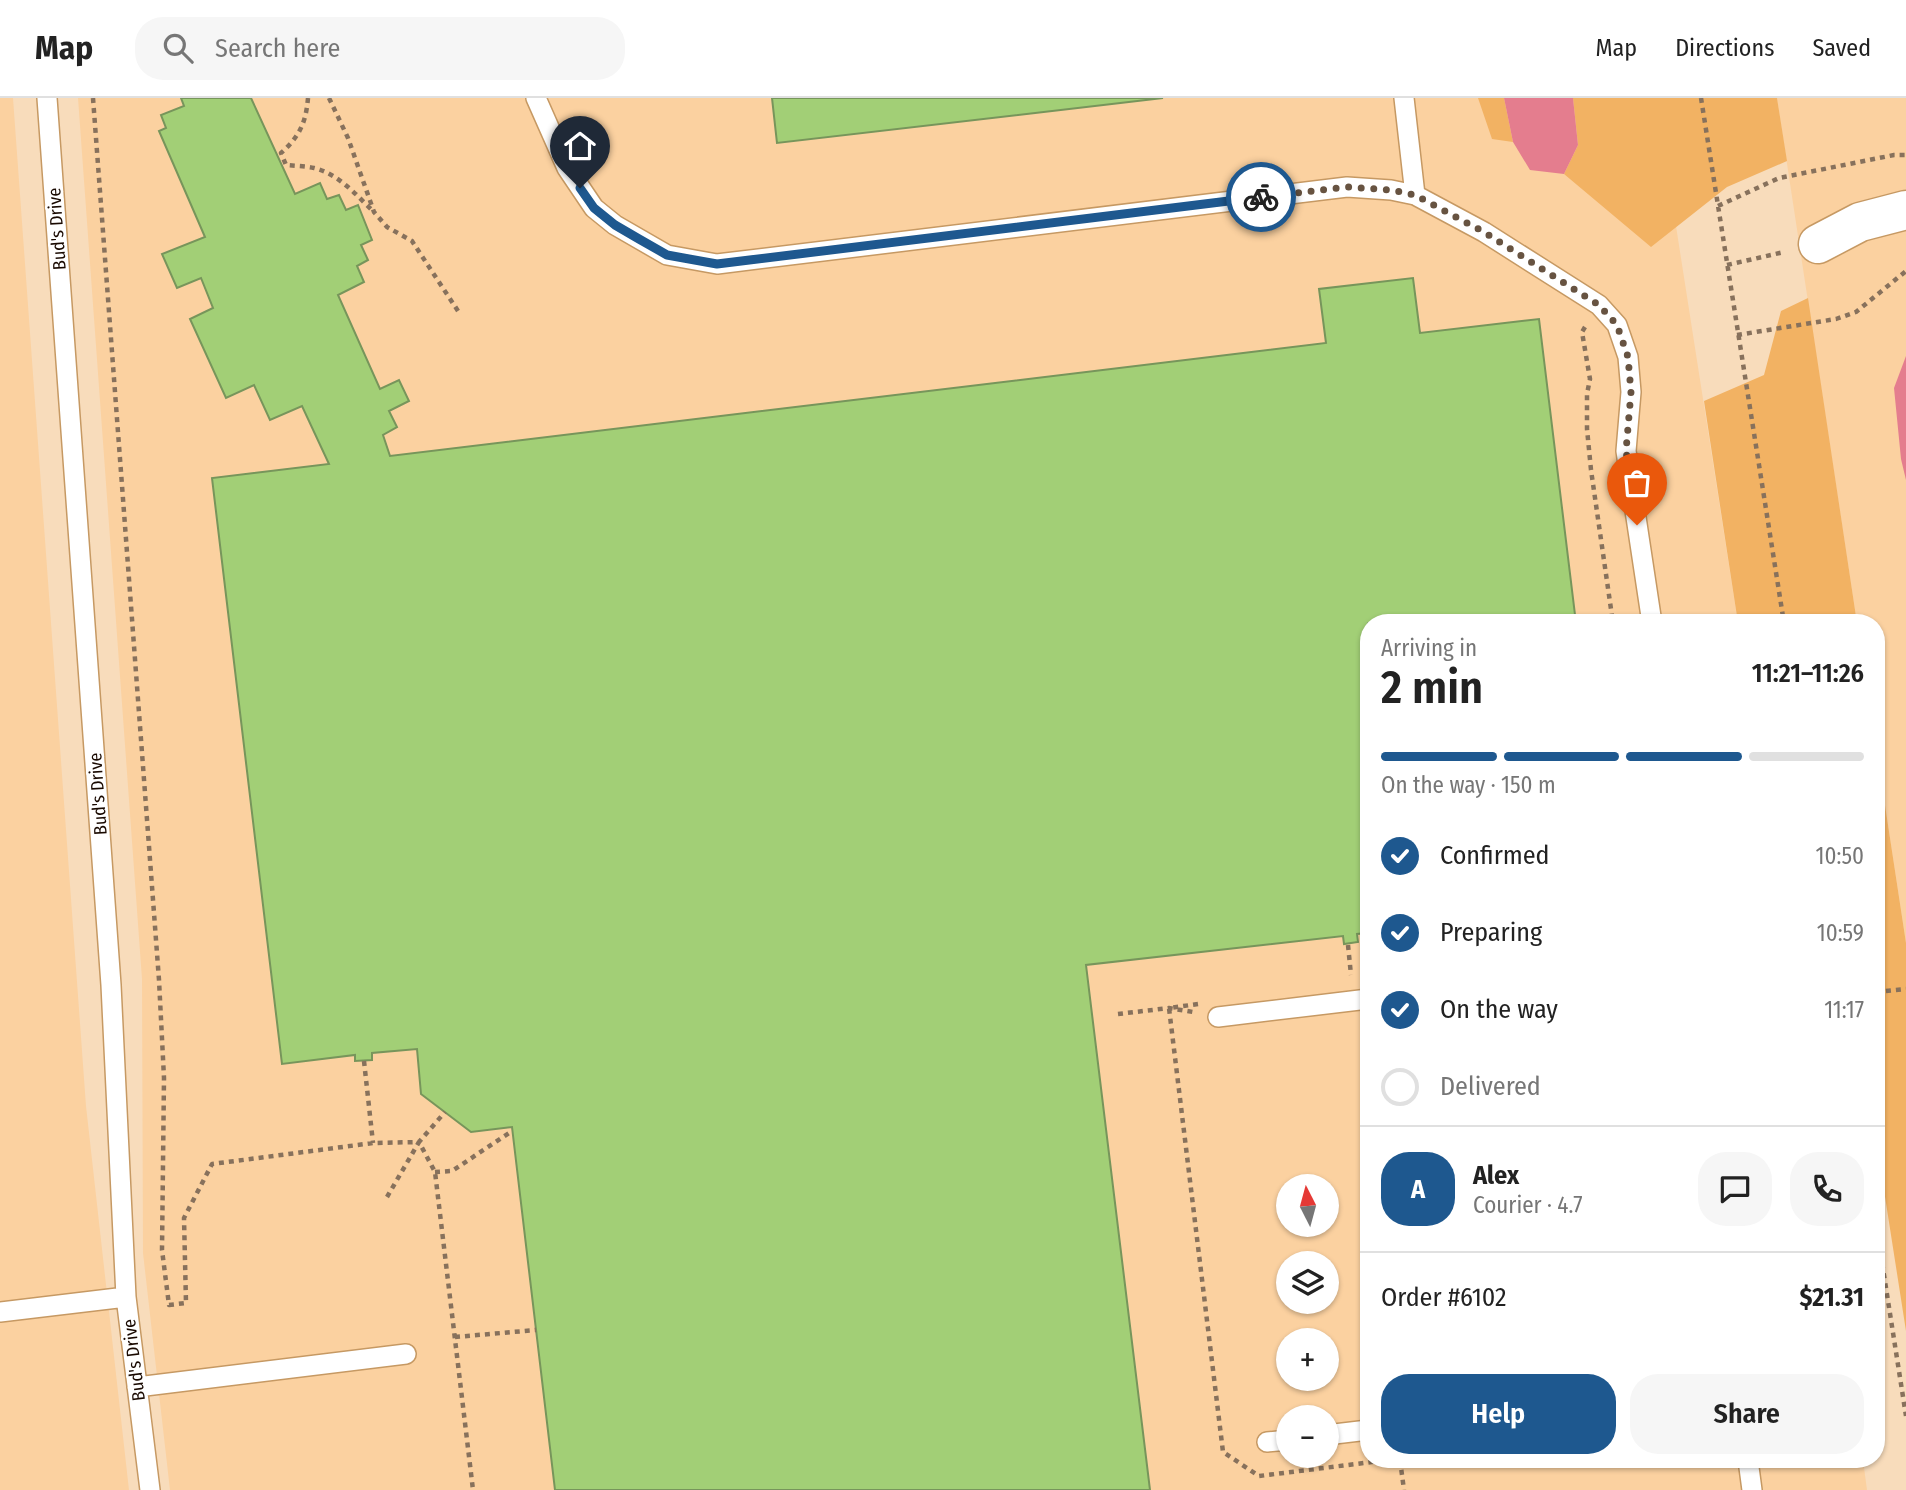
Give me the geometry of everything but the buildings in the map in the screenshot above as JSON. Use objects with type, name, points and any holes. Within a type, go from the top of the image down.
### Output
[{"type":"street","points":[[1818,244],[1860,222],[1906,210]]},
{"type":"lane","name":"Bud's Drive","points":[[47,98],[110,971],[126,1297],[150,1490]]},
{"type":"lane","points":[[536,98],[567,168],[594,208],[615,225],[667,255],[717,264],[1347,187],[1391,190],[1415,195],[1484,232],[1599,305],[1617,325],[1628,357],[1631,392],[1626,451],[1651,614]]},
{"type":"lane","points":[[1404,98],[1415,195]]},
{"type":"lane","points":[[1213,1010],[1360,1000]]},
{"type":"lane","points":[[0,1312],[126,1297]]},
{"type":"lane","points":[[137,1387],[406,1354]]},
{"type":"lane","points":[[1339,1433],[1360,1431]]},
{"type":"lane","points":[[1267,1442],[1276,1441]]},
{"type":"lane","points":[[1749,1468],[1752,1490]]},
{"type":"path","points":[[93,98],[159,980],[164,1078],[162,1250],[169,1305],[186,1303],[184,1218],[212,1164],[373,1143],[419,1142]]},
{"type":"path","points":[[308,98],[297,139],[281,153],[286,165],[315,168],[334,176],[352,190],[387,227],[412,242],[458,311]]},
{"type":"path","points":[[329,98],[348,138],[374,212]]},
{"type":"path","points":[[1701,98],[1783,614]]},
{"type":"path","points":[[1718,206],[1779,178],[1894,155],[1906,155]]},
{"type":"path","points":[[1727,265],[1818,244]]},
{"type":"path","points":[[1737,335],[1836,319],[1856,312],[1906,271]]},
{"type":"path","points":[[1599,305],[1582,331],[1590,379],[1587,406],[1591,470],[1612,614]]},
{"type":"path","points":[[1349,945],[1352,982]]},
{"type":"path","points":[[1885,991],[1906,989]]},
{"type":"path","points":[[1118,1014],[1169,1008],[1213,1010]]},
{"type":"path","points":[[1169,1008],[1213,1010]]},
{"type":"path","points":[[1169,1008],[1223,1452],[1259,1476],[1360,1463]]},
{"type":"path","points":[[364,1060],[373,1143]]},
{"type":"path","points":[[387,1197],[419,1142],[445,1112]]},
{"type":"path","points":[[435,1172],[452,1171],[512,1131]]},
{"type":"path","points":[[419,1142],[435,1172],[473,1490]]},
{"type":"path","points":[[1885,1282],[1906,1416]]},
{"type":"path","points":[[455,1337],[536,1330]]},
{"type":"path","points":[[1401,1468],[1404,1490]]},
{"type":"shaded area","points":[[0,98],[13,98],[86,1106],[129,1490],[0,1490]]},
{"type":"shaded area","points":[[78,98],[1656,98],[1737,614],[1360,614],[1360,1468],[1864,1468],[1867,1490],[170,1490],[143,1253],[142,979]]},
{"type":"shaded area","points":[[1478,98],[1504,98],[1513,142],[1492,139]]},
{"type":"shaded area","points":[[1504,98],[1573,98],[1578,145],[1564,174],[1530,170],[1513,142]]},
{"type":"shaded area","points":[[1573,98],[1777,98],[1787,161],[1727,187],[1651,247],[1564,174],[1578,145]]},
{"type":"shaded area","points":[[1777,98],[1906,98],[1906,943],[1885,805],[1885,614],[1856,614]]},
{"type":"shaded area","points":[[1808,298],[1856,614],[1737,614],[1704,401],[1764,375],[1781,311]]},
{"type":"shaded area","points":[[1906,356],[1906,480],[1901,459],[1894,388]]},
{"type":"shaded area","points":[[1885,805],[1906,943],[1906,1331],[1885,1197]]},
{"type":"way so far","points":[[1261,197],[1347,187],[1391,190],[1415,195],[1484,232],[1599,305],[1617,325],[1628,357],[1631,392],[1626,451],[1637,525]]},
{"type":"route","points":[[580,188],[594,208],[615,225],[667,255],[717,264],[1261,197]]}]
